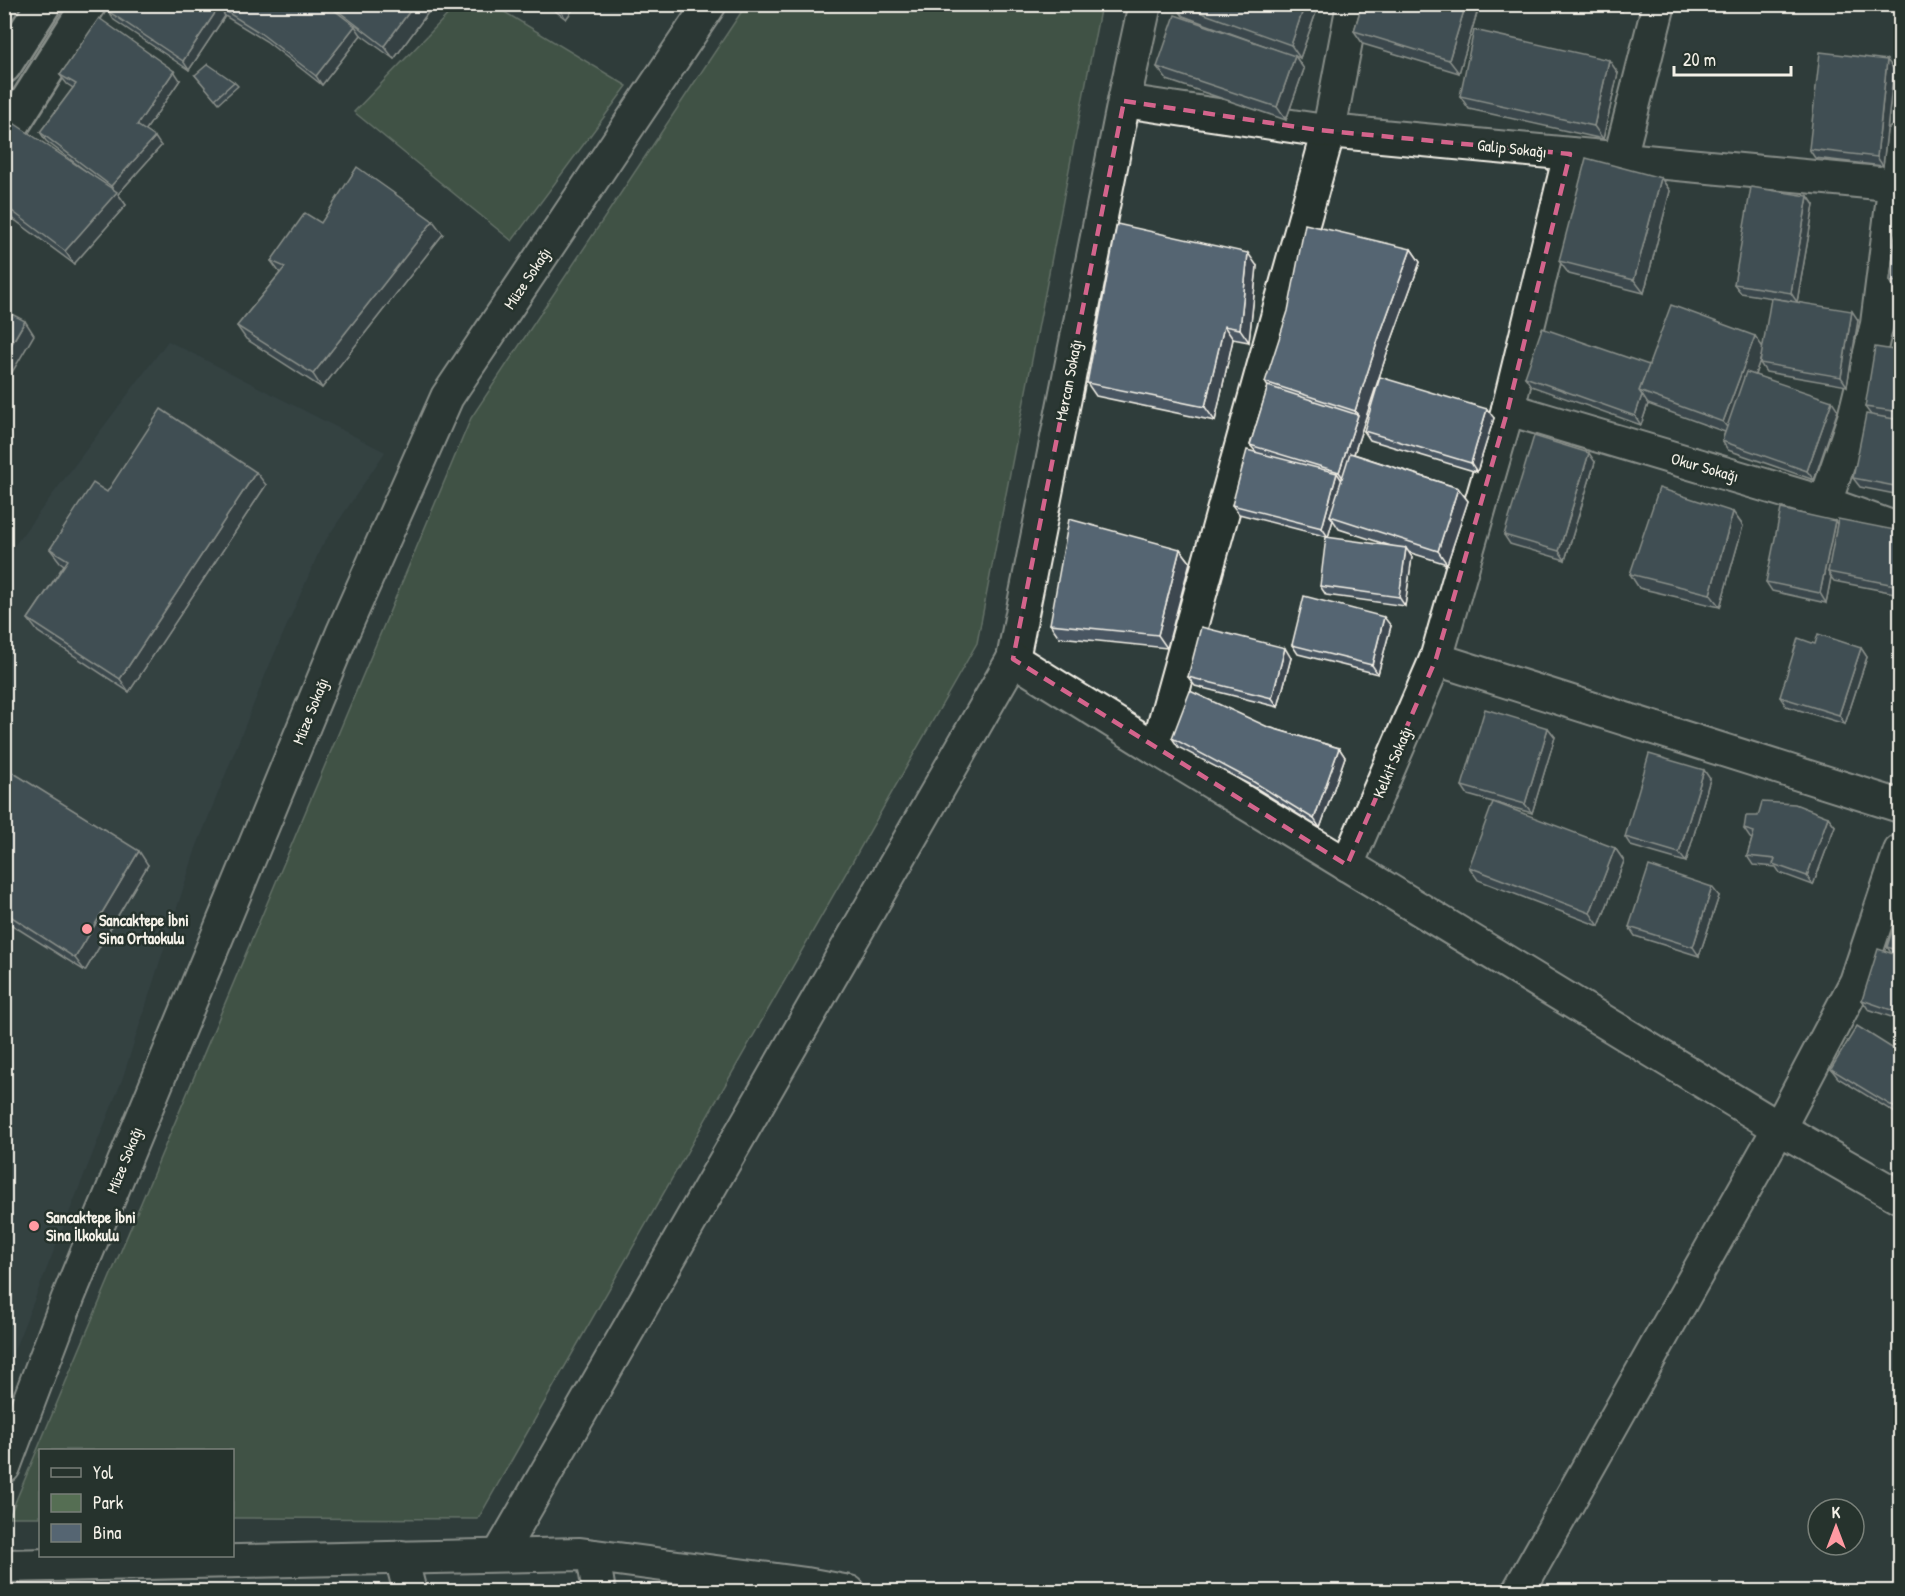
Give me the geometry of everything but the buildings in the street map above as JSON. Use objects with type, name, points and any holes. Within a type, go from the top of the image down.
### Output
[{"type":"street","points":[[4,66],[44,4]]},
{"type":"street","points":[[4,138],[89,4]]},
{"type":"street","name":"Müze Sokağı","points":[[4,1467],[68,1298],[333,656],[447,397],[710,4]]},
{"type":"street","name":"Mercan Sokağı","points":[[499,1555],[1013,659],[1145,4]]},
{"type":"street","points":[[1157,749],[1329,130],[1353,4]]},
{"type":"street","points":[[1620,158],[1659,4]]},
{"type":"street","name":"Galip Sokağı","points":[[1124,100],[1329,130],[1898,185]]},
{"type":"street","points":[[1825,503],[1854,418],[1877,324],[1898,185],[1900,141]]},
{"type":"street","name":"Kelkit Sokağı","points":[[1347,864],[1436,659],[1508,409],[1570,154]]},
{"type":"street","name":"Okur Sokağı","points":[[1508,409],[1825,503],[1900,530]]},
{"type":"street","points":[[1013,659],[1779,1128],[1900,1197]]},
{"type":"street","points":[[1436,659],[1900,806]]},
{"type":"street","points":[[1518,1592],[1779,1128],[1856,982],[1900,851]]},
{"type":"street","points":[[4,1566],[580,1554],[849,1592]]},
{"type":"street","points":[[593,1556],[599,1592]]},
{"type":"street","points":[[401,1557],[411,1592]]},
{"type":"highlighted area","points":[[1124,101],[1318,130],[1570,154],[1508,409],[1436,659],[1347,865],[1013,659]]},
{"type":"shaded area","points":[[168,341],[385,452],[321,547],[266,673],[196,848],[122,1080],[5,1373],[5,558]]},
{"type":"shaded area","points":[[394,1587],[396,1592],[125,1592]]},
{"type":"green space","points":[[457,5],[493,5],[627,86],[512,241],[354,112]]},
{"type":"green space","points":[[746,5],[1101,5],[977,643],[478,1519],[234,1518],[234,1449],[39,1449],[39,1517],[9,1517],[471,418]]},
{"type":"place","name":"Sancaktepe İbni Sina Ortaokulu","points":[[87,929]]},
{"type":"place","name":"Sancaktepe İbni Sina İlkokulu","points":[[34,1226]]}]
